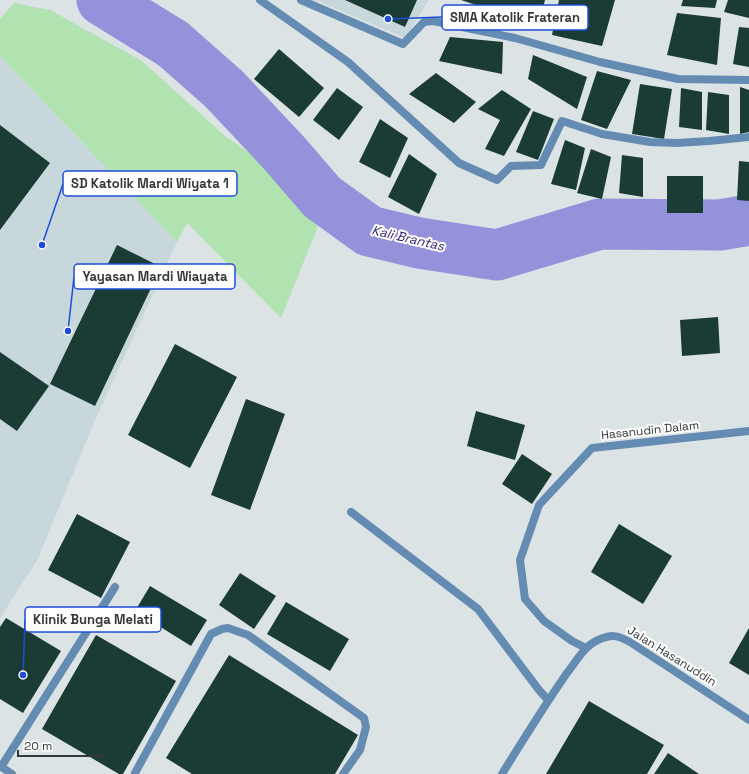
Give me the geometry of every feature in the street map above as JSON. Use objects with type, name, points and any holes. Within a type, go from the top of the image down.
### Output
[{"type":"street","points":[[260,0],[348,62],[459,163],[497,180],[511,166],[541,165],[562,121],[602,134],[650,142],[709,141],[749,137]]},
{"type":"street","points":[[301,0],[403,44],[424,22],[433,21],[515,38],[600,62],[678,79],[749,80]]},
{"type":"street","name":"Hasanudin Dalam","points":[[586,648],[544,621],[526,599],[520,560],[539,505],[592,448],[749,431]]},
{"type":"street","points":[[351,512],[478,609],[534,685],[548,700]]},
{"type":"street","points":[[12,774],[1,766],[115,587]]},
{"type":"street","points":[[136,774],[211,634],[228,628],[248,635],[364,718],[366,727],[360,750],[343,774]]},
{"type":"street","name":"Jalan Hasanuddin","points":[[502,774],[548,700],[586,648],[597,640],[613,635],[624,638],[749,720]]},
{"type":"shaded area","points":[[315,0],[429,0],[405,38]]},
{"type":"shaded area","points":[[0,56],[177,242],[95,420],[38,559],[0,618]]},
{"type":"green space","points":[[14,3],[50,10],[142,61],[226,137],[273,169],[321,219],[281,318],[187,223],[177,242],[0,56],[0,19]]},
{"type":"building","points":[[345,0],[417,0],[405,27]]},
{"type":"building","points":[[461,0],[545,0],[538,26]]},
{"type":"building","points":[[559,0],[615,0],[602,46],[552,35]]},
{"type":"building","points":[[683,0],[717,0],[715,8],[681,6]]},
{"type":"building","points":[[728,0],[749,0],[749,18],[724,12]]},
{"type":"building","points":[[677,13],[721,18],[717,65],[667,55]]},
{"type":"building","points":[[739,27],[749,28],[749,67],[733,64]]},
{"type":"building","points":[[450,37],[503,42],[502,74],[439,61]]},
{"type":"building","points":[[279,49],[324,88],[299,117],[254,79]]},
{"type":"building","points":[[533,55],[587,77],[577,109],[528,79]]},
{"type":"building","points":[[597,71],[631,80],[607,129],[581,120]]},
{"type":"building","points":[[436,73],[476,102],[454,123],[409,94]]},
{"type":"building","points":[[640,84],[672,89],[664,139],[632,134]]},
{"type":"building","points":[[740,87],[749,90],[749,132],[740,134]]},
{"type":"building","points":[[337,88],[363,107],[339,140],[313,120]]},
{"type":"building","points":[[681,88],[702,92],[702,130],[679,127]]},
{"type":"building","points":[[502,90],[531,109],[504,156],[485,149],[500,120],[478,109]]},
{"type":"building","points":[[708,92],[729,95],[729,134],[706,130]]},
{"type":"building","points":[[533,111],[554,119],[538,160],[516,152]]},
{"type":"building","points":[[380,119],[408,138],[390,178],[359,162]]},
{"type":"building","points":[[0,125],[50,163],[0,230]]},
{"type":"building","points":[[565,140],[585,148],[576,190],[551,184]]},
{"type":"building","points":[[591,149],[611,157],[602,199],[577,193]]},
{"type":"building","points":[[409,154],[437,174],[419,214],[388,197]]},
{"type":"building","points":[[622,155],[643,158],[643,197],[619,193]]},
{"type":"building","points":[[739,161],[749,162],[749,201],[737,200]]},
{"type":"building","points":[[667,176],[703,176],[703,213],[667,213]]},
{"type":"building","points":[[117,245],[161,267],[95,406],[50,384]]},
{"type":"building","points":[[718,317],[720,353],[682,356],[680,320]]},
{"type":"building","points":[[175,344],[237,377],[190,468],[128,435]]},
{"type":"building","points":[[0,352],[49,386],[17,431],[0,419]]},
{"type":"building","points":[[246,399],[285,414],[250,510],[211,495]]},
{"type":"building","points":[[476,411],[525,425],[515,460],[467,446]]},
{"type":"building","points":[[522,454],[552,474],[532,504],[502,484]]},
{"type":"building","points":[[77,514],[130,542],[101,598],[48,570]]},
{"type":"building","points":[[619,524],[672,556],[643,604],[591,572]]},
{"type":"building","points":[[240,573],[276,596],[254,629],[219,605]]},
{"type":"building","points":[[150,586],[207,620],[191,646],[135,611]]},
{"type":"building","points":[[286,602],[349,639],[330,671],[267,634]]},
{"type":"building","points":[[6,618],[61,651],[23,713],[0,699],[0,627]]},
{"type":"building","points":[[749,628],[749,675],[729,663]]},
{"type":"building","points":[[96,635],[176,681],[123,774],[119,774],[42,729]]},
{"type":"building","points":[[229,655],[358,735],[335,774],[192,774],[166,758]]},
{"type":"building","points":[[589,701],[664,745],[647,774],[546,774]]},
{"type":"building","points":[[668,753],[699,774],[654,774]]},
{"type":"waterway","name":"Kali Brantas","points":[[102,0],[173,44],[224,89],[285,154],[322,197],[369,231],[419,243],[497,255],[600,224],[720,225],[749,220]]},
{"type":"place","name":"SMA Katolik Frateran","points":[[388,19]]},
{"type":"place","name":"SD Katolik Mardi Wiyata 1","points":[[42,245]]},
{"type":"place","name":"Yayasan Mardi Wiayata","points":[[68,331]]},
{"type":"place","name":"Klinik Bunga Melati","points":[[23,675]]}]
